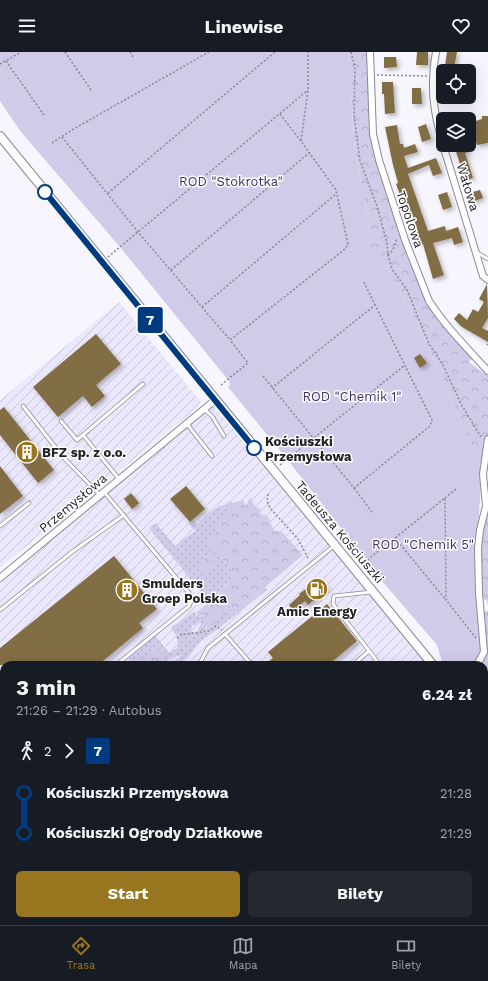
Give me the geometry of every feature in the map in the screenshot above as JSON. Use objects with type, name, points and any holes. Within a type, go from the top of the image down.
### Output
[{"type":"main road","name":"Tadeusza Kościuszki","points":[[0,136],[430,661]]},
{"type":"street","name":"Topolowa","points":[[370,52],[373,134],[379,160],[405,240],[429,301],[443,322],[488,371]]},
{"type":"street","name":"Wałowa","points":[[436,52],[432,104],[436,119]]},
{"type":"street","name":"Wałowa","points":[[445,152],[483,276],[488,280]]},
{"type":"street","name":"Przemysłowa","points":[[0,578],[215,400]]},
{"type":"street","points":[[479,661],[484,652],[479,593],[478,548],[480,530],[486,506],[483,474],[488,439]]},
{"type":"lane","points":[[476,252],[488,259]]},
{"type":"lane","points":[[61,421],[77,440],[143,384]]},
{"type":"lane","points":[[22,406],[63,457],[124,515],[189,593],[192,599],[189,606],[121,661]]},
{"type":"lane","points":[[204,409],[212,416],[224,436]]},
{"type":"lane","points":[[187,424],[212,456]]},
{"type":"lane","points":[[83,435],[119,479]]},
{"type":"lane","points":[[0,526],[29,503]]},
{"type":"lane","points":[[0,610],[72,552],[124,515]]},
{"type":"lane","points":[[201,661],[208,648],[300,572],[335,546]]},
{"type":"lane","points":[[373,592],[357,595],[334,596],[333,604],[377,661]]},
{"type":"lane","points":[[225,634],[249,661]]},
{"type":"lane","points":[[358,661],[370,651]]},
{"type":"path","points":[[0,64],[21,52]]},
{"type":"path","points":[[65,52],[91,90]]},
{"type":"path","points":[[130,52],[133,57]]},
{"type":"path","points":[[52,143],[209,52]]},
{"type":"path","points":[[107,193],[275,52]]},
{"type":"path","points":[[301,141],[308,90],[308,52]]},
{"type":"path","points":[[351,52],[355,67],[354,115],[360,161],[377,206],[392,269],[407,290],[419,323],[429,344],[443,365],[461,404],[486,446]]},
{"type":"path","points":[[6,61],[44,115]]},
{"type":"path","points":[[370,75],[433,77]]},
{"type":"path","points":[[102,262],[308,90]]},
{"type":"path","points":[[230,340],[345,250],[348,244],[336,190],[280,114]]},
{"type":"path","points":[[62,137],[138,232],[248,363],[221,385]]},
{"type":"path","points":[[171,270],[309,153]]},
{"type":"path","points":[[202,307],[336,194]]},
{"type":"path","points":[[388,255],[397,243],[398,236]]},
{"type":"path","points":[[354,488],[430,426],[432,420],[364,282]]},
{"type":"path","points":[[272,388],[375,305]]},
{"type":"path","points":[[273,471],[405,365]]},
{"type":"path","points":[[263,376],[372,512]]},
{"type":"path","points":[[354,569],[456,489]]},
{"type":"path","points":[[268,494],[268,504],[298,539],[312,564]]},
{"type":"path","points":[[445,498],[446,600]]},
{"type":"path","points":[[395,538],[478,639]]},
{"type":"path","points":[[176,638],[180,635],[210,630],[216,626],[219,626],[225,634]]},
{"type":"shaded area","points":[[119,302],[201,402],[197,408],[0,568],[0,400]]},
{"type":"shaded area","points":[[215,400],[430,661],[0,661],[0,578]]},
{"type":"green space","points":[[0,52],[348,52],[355,151],[370,229],[365,246],[387,268],[424,338],[468,438],[482,465],[478,532],[481,651],[477,661],[442,661],[437,645],[382,581],[287,459],[228,387],[230,386],[229,381],[120,247],[21,132],[0,101]]},
{"type":"green space","points":[[348,52],[370,52],[371,100],[379,160],[429,301],[476,355],[469,362],[488,376],[488,438],[482,465],[468,438],[424,338],[387,268],[365,246],[370,229],[355,151]]},
{"type":"green space","points":[[250,497],[255,506],[260,509],[261,514],[268,517],[274,531],[281,531],[303,555],[233,614],[233,610],[231,611],[224,609],[224,614],[215,616],[216,618],[211,621],[218,621],[212,628],[207,630],[207,626],[204,625],[205,623],[199,618],[203,615],[202,610],[214,601],[211,599],[212,593],[223,589],[234,574],[208,539],[213,537],[217,527],[228,517],[227,503],[230,501],[233,503],[243,500],[246,506]]},
{"type":"green space","points":[[227,503],[228,517],[217,527],[213,537],[208,539],[234,574],[199,618],[205,623],[207,630],[216,627],[219,628],[200,642],[183,661],[174,661],[182,655],[173,657],[167,661],[158,661],[164,652],[161,655],[153,654],[147,661],[130,661],[128,658],[155,635],[169,653],[178,648],[177,639],[180,635],[179,633],[176,635],[171,628],[195,611],[198,617],[197,612],[208,603],[205,599],[200,601],[204,596],[149,528],[156,523],[175,546],[195,531],[189,524],[193,520],[197,524],[220,505],[221,507]],"holes":[[[200,621],[201,623],[197,632],[210,630],[195,633],[191,631],[192,625],[194,626]]]},
{"type":"green space","points":[[488,508],[488,606],[487,601],[481,597],[480,534]]},
{"type":"green space","points":[[211,553],[214,564],[211,572],[205,572],[204,568],[202,572],[198,571],[203,561]]},
{"type":"green space","points":[[265,587],[267,590],[220,627],[214,626],[217,621],[211,621],[224,609],[233,609],[233,614]]},
{"type":"green space","points":[[488,611],[488,661],[483,661],[486,652],[482,612]]},
{"type":"green space","points":[[157,650],[161,655],[164,652],[166,655],[160,661],[149,661],[150,660],[147,659],[150,654],[153,654],[153,651]]},
{"type":"building","points":[[417,52],[428,52],[428,65],[416,65]]},
{"type":"building","points":[[447,52],[457,52],[455,64],[445,64]]},
{"type":"building","points":[[384,57],[396,57],[397,67],[384,68]]},
{"type":"building","points":[[382,82],[393,82],[395,113],[385,114]]},
{"type":"building","points":[[412,88],[421,88],[422,104],[412,104]]},
{"type":"building","points":[[482,116],[488,116],[488,143],[477,145],[476,121],[482,119]]},
{"type":"building","points":[[426,124],[431,139],[422,142],[418,127]]},
{"type":"building","points":[[397,125],[400,144],[403,144],[404,148],[415,144],[418,152],[404,156],[408,168],[436,158],[442,173],[433,176],[429,165],[408,174],[428,231],[445,226],[446,231],[458,227],[463,242],[454,245],[452,238],[433,243],[444,275],[433,279],[423,244],[421,244],[416,233],[418,232],[411,210],[406,211],[396,184],[398,183],[385,127]]},
{"type":"building","points":[[456,152],[468,152],[465,153],[473,178],[465,180]]},
{"type":"building","points":[[480,190],[483,198],[472,202],[469,193]]},
{"type":"building","points":[[447,192],[452,207],[443,210],[438,195]]},
{"type":"building","points":[[487,284],[488,318],[482,328],[488,331],[488,342],[462,327],[454,319],[459,313],[467,320],[473,309],[478,312],[484,302],[479,299]]},
{"type":"building","points":[[96,334],[121,364],[96,385],[105,396],[92,407],[83,396],[58,417],[33,387]]},
{"type":"building","points":[[420,354],[427,363],[420,368],[414,358]]},
{"type":"building","name":"BFZ sp. z o.o.","points":[[4,407],[54,470],[38,483],[0,435],[0,410]]},
{"type":"building","points":[[0,466],[23,496],[0,514]]},
{"type":"building","points":[[186,486],[205,509],[190,522],[170,499]]},
{"type":"building","points":[[131,493],[139,503],[132,509],[124,499]]},
{"type":"building","points":[[114,556],[157,609],[139,623],[143,628],[103,661],[0,661],[0,648]]},
{"type":"building","points":[[320,578],[328,588],[308,605],[305,601],[293,611],[289,605],[300,595],[299,594]]},
{"type":"building","points":[[327,604],[357,641],[333,661],[269,661],[273,658],[268,652]]},
{"type":"bus line","name":"7","points":[[45,192],[236,424],[254,448]]},
{"type":"place","name":"Kościuszki Przemysłowa","points":[[254,448]]},
{"type":"place","name":"BFZ sp. z o.o.","points":[[27,452]]},
{"type":"place","name":"Amic Energy","points":[[317,589]]},
{"type":"place","name":"Smulders Groep Polska","points":[[127,590]]},
{"type":"park label","name":"ROD \"Stokrotka\"","points":[[231,181]]},
{"type":"park label","name":"ROD \"Chemik 1\"","points":[[352,396]]},
{"type":"park label","name":"ROD \"Chemik 5\"","points":[[423,544]]}]
